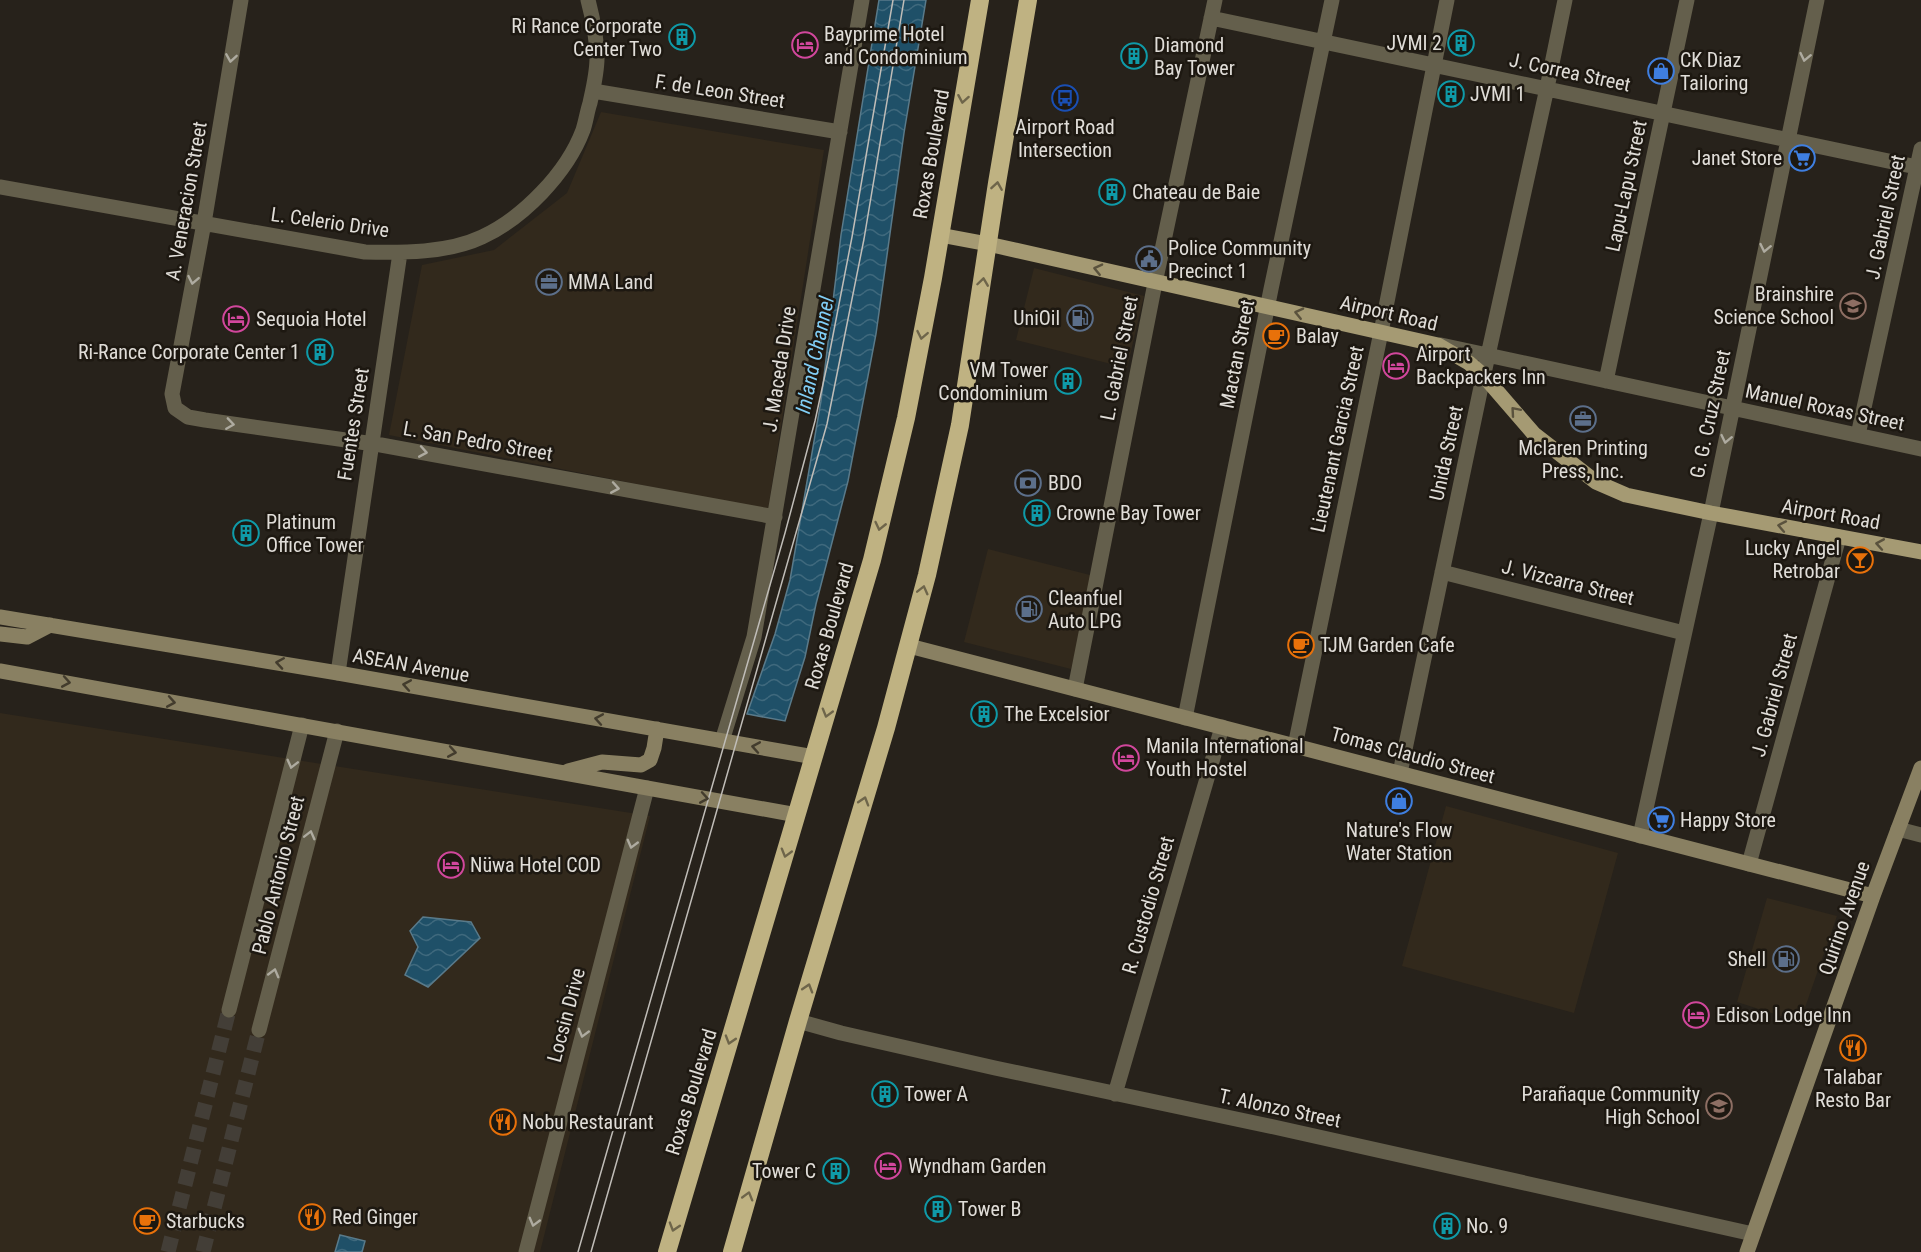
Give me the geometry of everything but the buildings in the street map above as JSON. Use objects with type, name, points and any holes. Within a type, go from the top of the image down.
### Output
[{"type":"highway","name":"Roxas Boulevard","points":[[667,1252],[872,560],[906,418],[980,0]]},
{"type":"highway","points":[[732,1252],[909,646],[927,575],[960,425],[1028,0]]},
{"type":"main road","name":"Airport Road","points":[[940,235],[1438,345],[1469,363],[1484,375],[1534,434],[1596,482],[1626,495],[1921,552]]},
{"type":"street","name":"A. Veneracion Street","points":[[175,408],[172,394],[204,223],[241,0]]},
{"type":"street","name":"L. Celerio Drive","points":[[0,187],[365,252],[400,253],[446,248],[482,237],[523,211],[549,184],[566,162],[583,130],[593,91],[597,60],[595,25],[588,0]]},
{"type":"street","name":"J. Maceda Drive","points":[[722,741],[754,637],[862,0]]},
{"type":"street","name":"L. Gabriel Street","points":[[1075,689],[1155,283],[1215,0]]},
{"type":"street","name":"Mactan Street","points":[[1185,718],[1332,0]]},
{"type":"street","name":"Lieutenant Garcia Street","points":[[1295,746],[1448,0]]},
{"type":"street","name":"Unida Street","points":[[1400,773],[1565,0]]},
{"type":"street","name":"Lapu-Lapu Street","points":[[1606,381],[1687,0]]},
{"type":"street","name":"G. G. Cruz Street","points":[[1641,836],[1711,513],[1817,0]]},
{"type":"street","name":"J. Correa Street","points":[[1211,18],[1919,167]]},
{"type":"street","name":"F. de Leon Street","points":[[593,91],[840,132]]},
{"type":"street","name":"J. Gabriel Street","points":[[1858,435],[1919,167],[1921,149]]},
{"type":"street","name":"Fuentes Street","points":[[338,673],[400,253]]},
{"type":"street","name":"Manuel Roxas Street","points":[[1438,345],[1921,449]]},
{"type":"street","name":"L. San Pedro Street","points":[[175,408],[188,417],[370,444],[775,518]]},
{"type":"street","name":"J. Gabriel Street","points":[[1749,864],[1839,537]]},
{"type":"street","name":"J. Vizcarra Street","points":[[1442,572],[1684,633]]},
{"type":"street","name":"ASEAN Avenue","points":[[0,616],[814,757]]},
{"type":"street","points":[[0,634],[27,637],[50,625]]},
{"type":"street","name":"Tomas Claudio Street","points":[[909,646],[1873,896]]},
{"type":"street","points":[[0,671],[797,815]]},
{"type":"street","name":"Pablo Antonio Street","points":[[229,1010],[302,725]]},
{"type":"street","name":"R. Custodio Street","points":[[1115,1094],[1222,728]]},
{"type":"street","points":[[563,773],[602,762],[642,765],[650,760],[657,729]]},
{"type":"street","name":"Pablo Antonio Street","points":[[259,1030],[336,731]]},
{"type":"street","name":"Quirino Avenue","points":[[1747,1252],[1873,896],[1921,768]]},
{"type":"street","name":"Locsin Drive","points":[[526,1252],[647,788]]},
{"type":"street","points":[[1898,829],[1921,835]]},
{"type":"street","name":"T. Alonzo Street","points":[[798,1021],[841,1033],[1753,1234]]},
{"type":"shaded area","points":[[601,112],[824,150],[768,510],[389,435],[422,265],[494,250],[567,193]]},
{"type":"shaded area","name":"UniOil","points":[[1034,268],[1144,296],[1127,368],[1016,340]]},
{"type":"shaded area","name":"Cleanfuel Auto LPG","points":[[988,549],[1094,576],[1071,669],[964,642]]},
{"type":"shaded area","points":[[0,713],[650,816],[540,1252],[0,1252]]},
{"type":"shaded area","points":[[1446,806],[1618,853],[1574,1013],[1402,966]]},
{"type":"shaded area","name":"Shell","points":[[1767,898],[1837,916],[1800,1022],[1737,1002]]},
{"type":"water","points":[[879,0],[926,0],[904,133],[876,334],[848,481],[816,604],[805,657],[785,721],[747,714],[775,634],[790,580],[821,401],[841,235]]},
{"type":"water","points":[[423,917],[471,922],[480,938],[428,987],[405,975],[418,947],[410,931]]},
{"type":"water","points":[[340,1235],[365,1241],[362,1252],[335,1252]]},
{"type":"tunnel","points":[[168,1252],[229,1010]]},
{"type":"tunnel","points":[[203,1252],[259,1030]]},
{"type":"tram line","points":[[578,1252],[785,533],[815,421],[852,237],[893,0]]},
{"type":"tram line","points":[[591,1252],[827,424],[864,239],[904,0]]},
{"type":"place","name":"Ri Rance Corporate Center Two","points":[[682,37]]},
{"type":"place","name":"JVMI 2","points":[[1461,43]]},
{"type":"place","name":"Bayprime Hotel and Condominium","points":[[805,45]]},
{"type":"place","name":"Diamond Bay Tower","points":[[1134,56]]},
{"type":"place","name":"CK Diaz Tailoring","points":[[1661,71]]},
{"type":"place","name":"JVMI 1","points":[[1451,94]]},
{"type":"place","name":"Airport Road Intersection","points":[[1065,98]]},
{"type":"place","name":"Janet Store","points":[[1802,158]]},
{"type":"place","name":"Chateau de Baie","points":[[1112,192]]},
{"type":"place","name":"Police Community Precinct 1","points":[[1149,259]]},
{"type":"place","name":"MMA Land","points":[[549,282]]},
{"type":"place","name":"Brainshire Science School","points":[[1853,306]]},
{"type":"place","name":"UniOil","points":[[1080,318]]},
{"type":"place","name":"Sequoia Hotel","points":[[236,319]]},
{"type":"place","name":"Balay","points":[[1276,336]]},
{"type":"place","name":"Ri-Rance Corporate Center 1","points":[[320,352]]},
{"type":"place","name":"Airport Backpackers Inn","points":[[1396,366]]},
{"type":"place","name":"VM Tower Condominium","points":[[1068,381]]},
{"type":"place","name":"Mclaren Printing Press, Inc.","points":[[1583,419]]},
{"type":"place","name":"BDO","points":[[1028,483]]},
{"type":"place","name":"Crowne Bay Tower","points":[[1037,513]]},
{"type":"place","name":"Platinum Office Tower","points":[[246,533]]},
{"type":"place","name":"Lucky Angel Retrobar","points":[[1860,560]]},
{"type":"place","name":"Cleanfuel Auto LPG","points":[[1029,609]]},
{"type":"place","name":"TJM Garden Cafe","points":[[1301,645]]},
{"type":"place","name":"The Excelsior","points":[[984,714]]},
{"type":"place","name":"Manila International Youth Hostel","points":[[1126,758]]},
{"type":"place","name":"Nature's Flow Water Station","points":[[1399,801]]},
{"type":"place","name":"Happy Store","points":[[1661,820]]},
{"type":"place","name":"Nüwa Hotel COD","points":[[451,865]]},
{"type":"place","name":"Shell","points":[[1786,959]]},
{"type":"place","name":"Edison Lodge Inn","points":[[1696,1015]]},
{"type":"place","name":"Talabar Resto Bar","points":[[1853,1048]]},
{"type":"place","name":"Tower A","points":[[885,1094]]},
{"type":"place","name":"Parañaque Community High School","points":[[1719,1106]]},
{"type":"place","name":"Nobu Restaurant","points":[[503,1122]]},
{"type":"place","name":"Wyndham Garden","points":[[888,1166]]},
{"type":"place","name":"Tower C","points":[[836,1171]]},
{"type":"place","name":"Tower B","points":[[938,1209]]},
{"type":"place","name":"Red Ginger","points":[[312,1217]]},
{"type":"place","name":"Starbucks","points":[[147,1221]]},
{"type":"place","name":"No. 9","points":[[1447,1226]]},
{"type":"water label","name":"Inland Channel","points":[[815,355]]}]
